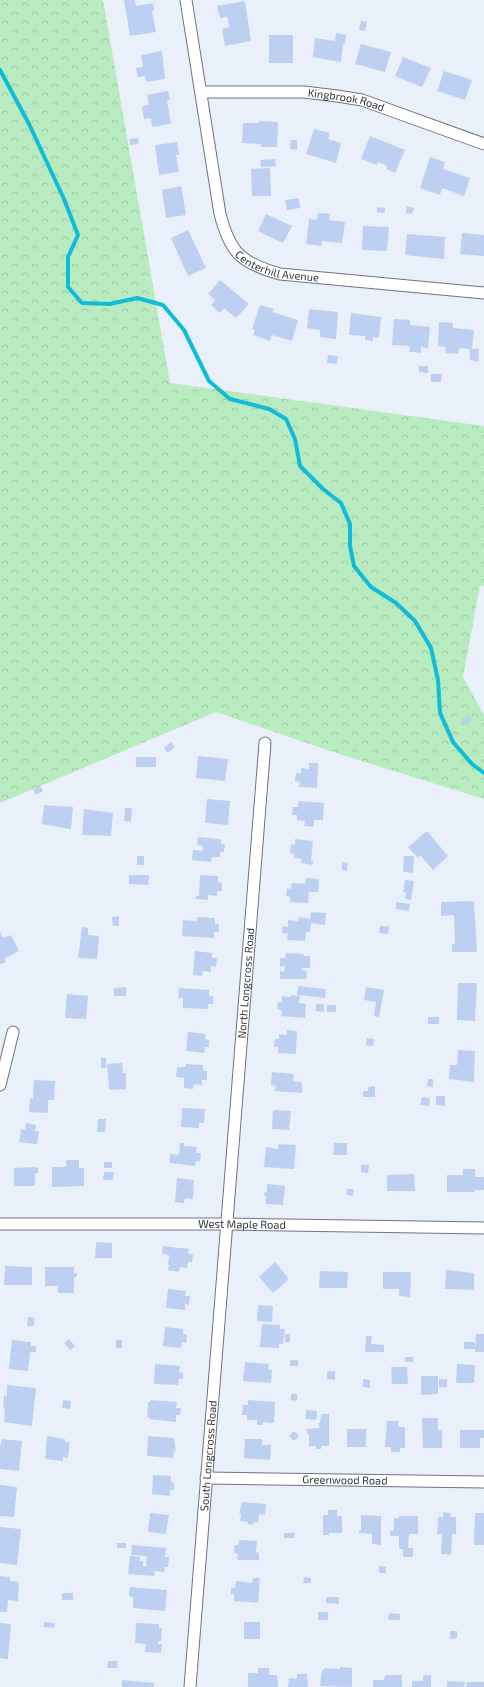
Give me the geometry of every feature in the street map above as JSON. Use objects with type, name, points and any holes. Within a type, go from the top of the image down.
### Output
[{"type":"street","name":"Centerhill Avenue","points":[[186,0],[220,214],[226,237],[239,255],[258,268],[280,274],[484,292]]},
{"type":"street","name":"Kingbrook Road","points":[[201,92],[304,92],[362,100],[484,144]]},
{"type":"street","name":"North Longcross Road","points":[[227,1224],[265,743]]},
{"type":"street","points":[[0,1085],[13,1032]]},
{"type":"street","name":"West Maple Road","points":[[0,1224],[227,1224],[484,1228]]},
{"type":"street","name":"South Longcross Road","points":[[190,1687],[227,1224]]},
{"type":"street","name":"Greenwood Road","points":[[206,1478],[484,1482]]},
{"type":"green space","points":[[0,0],[103,0],[170,383],[484,426],[484,586],[480,585],[463,677],[484,715],[484,799],[339,754],[216,712],[0,803]]},
{"type":"building","points":[[124,0],[135,0],[136,6],[153,3],[154,11],[152,11],[156,32],[130,36]]},
{"type":"building","points":[[245,1],[251,41],[225,46],[222,29],[229,27],[228,21],[227,17],[220,18],[217,6]]},
{"type":"building","points":[[361,21],[367,22],[365,31],[359,30]]},
{"type":"building","points":[[336,33],[346,35],[345,44],[343,44],[341,62],[313,57],[315,38],[335,41]]},
{"type":"building","points":[[269,35],[293,35],[293,63],[269,63]]},
{"type":"building","points":[[361,44],[391,52],[385,72],[355,64]]},
{"type":"building","points":[[162,51],[165,79],[146,82],[145,76],[138,77],[136,68],[143,67],[141,55]]},
{"type":"building","points":[[403,57],[431,68],[422,87],[395,76]]},
{"type":"building","points":[[444,71],[472,80],[465,100],[437,91]]},
{"type":"building","points":[[168,91],[170,100],[167,100],[171,124],[152,127],[151,118],[144,119],[142,106],[149,105],[147,95]]},
{"type":"building","points":[[259,121],[278,122],[277,147],[261,147],[261,144],[242,143],[243,123],[259,123]]},
{"type":"building","points":[[314,129],[330,133],[328,139],[341,143],[336,163],[306,154]]},
{"type":"building","points":[[370,136],[405,150],[395,173],[386,169],[387,166],[378,162],[377,165],[361,159]]},
{"type":"building","points":[[138,138],[139,144],[130,145],[129,139]]},
{"type":"building","points":[[291,140],[297,140],[297,150],[290,149]]},
{"type":"building","points":[[177,142],[179,155],[176,155],[179,172],[159,175],[155,145]]},
{"type":"building","points":[[430,157],[445,162],[443,169],[470,178],[464,196],[442,188],[440,195],[420,188]]},
{"type":"building","points":[[275,159],[276,166],[261,167],[260,160]]},
{"type":"building","points":[[270,168],[271,196],[252,196],[251,169]]},
{"type":"building","points":[[181,186],[186,215],[166,218],[162,190]]},
{"type":"building","points":[[299,198],[300,208],[287,210],[285,200]]},
{"type":"building","points":[[407,206],[414,208],[412,214],[406,213]]},
{"type":"building","points":[[377,207],[385,208],[385,213],[377,212]]},
{"type":"building","points":[[318,213],[330,214],[329,220],[345,222],[342,243],[322,241],[321,246],[306,244],[309,219],[317,220]]},
{"type":"building","points":[[266,214],[292,226],[283,243],[258,231]]},
{"type":"building","points":[[363,226],[389,227],[387,251],[362,250]]},
{"type":"building","points":[[188,230],[206,268],[188,276],[171,238]]},
{"type":"building","points":[[462,233],[484,235],[484,256],[460,254]]},
{"type":"building","points":[[407,234],[445,237],[444,259],[405,255]]},
{"type":"building","points":[[220,280],[249,304],[236,318],[224,308],[220,313],[211,305],[215,300],[208,294]]},
{"type":"building","points":[[260,305],[274,309],[272,312],[298,320],[292,341],[272,335],[270,341],[253,335],[255,330],[252,329]]},
{"type":"building","points":[[309,309],[338,312],[336,339],[320,337],[320,330],[307,328]]},
{"type":"building","points":[[351,313],[381,317],[379,338],[373,337],[373,341],[365,340],[365,336],[349,335]]},
{"type":"building","points":[[394,319],[410,320],[410,325],[430,327],[428,348],[421,347],[421,353],[409,352],[410,346],[392,345]]},
{"type":"building","points":[[439,322],[453,323],[453,328],[474,330],[472,349],[479,349],[478,362],[470,360],[469,349],[459,348],[458,354],[445,353],[446,347],[438,346]]},
{"type":"building","points":[[328,355],[338,356],[337,364],[327,363]]},
{"type":"building","points":[[419,366],[428,366],[428,373],[419,372]]},
{"type":"building","points":[[431,374],[442,374],[441,382],[431,382]]},
{"type":"building","points":[[470,716],[471,722],[461,724],[461,718]]},
{"type":"building","points":[[171,742],[175,747],[168,753],[164,748]]},
{"type":"building","points":[[198,756],[228,759],[225,781],[196,778]]},
{"type":"building","points":[[136,757],[156,757],[156,767],[136,767]]},
{"type":"building","points":[[309,763],[318,763],[317,788],[299,787],[300,782],[295,781],[296,773],[301,774],[301,768],[309,769]]},
{"type":"building","points":[[40,785],[43,791],[36,795],[33,790]]},
{"type":"building","points":[[207,799],[230,801],[228,825],[205,823]]},
{"type":"building","points":[[298,801],[324,803],[323,820],[314,820],[314,827],[304,826],[305,821],[297,820],[297,815],[292,815],[293,807],[298,807]]},
{"type":"building","points":[[44,805],[73,807],[71,829],[42,824]]},
{"type":"building","points":[[125,808],[132,808],[131,822],[124,821]]},
{"type":"building","points":[[84,809],[113,813],[111,836],[82,835]]},
{"type":"building","points":[[427,831],[448,856],[433,870],[420,855],[418,858],[408,847]]},
{"type":"building","points":[[198,837],[221,839],[221,844],[225,844],[224,852],[220,852],[220,857],[212,857],[211,862],[192,860],[193,850],[203,851],[203,846],[197,845]]},
{"type":"building","points":[[295,839],[313,841],[311,861],[313,861],[313,865],[301,863],[302,859],[294,858],[294,854],[290,853],[291,844],[295,845]]},
{"type":"building","points":[[137,856],[144,856],[144,865],[137,865]]},
{"type":"building","points":[[404,856],[414,856],[413,873],[403,872]]},
{"type":"building","points":[[342,862],[348,863],[347,871],[342,870]]},
{"type":"building","points":[[129,875],[149,875],[148,885],[129,884]]},
{"type":"building","points":[[200,875],[218,876],[218,882],[222,883],[222,891],[217,891],[217,896],[208,895],[208,900],[196,899],[196,896],[199,896]]},
{"type":"building","points":[[306,878],[319,879],[318,892],[309,892],[308,903],[290,902],[290,897],[286,896],[287,888],[291,889],[292,883],[305,884]]},
{"type":"building","points":[[405,880],[414,881],[411,900],[405,899],[406,893],[403,892]]},
{"type":"building","points":[[474,901],[477,952],[452,952],[452,944],[455,944],[454,915],[441,916],[441,902]]},
{"type":"building","points":[[396,902],[410,904],[409,911],[396,909]]},
{"type":"building","points":[[311,912],[326,913],[325,925],[311,923],[310,932],[306,932],[305,941],[287,940],[288,934],[282,933],[283,926],[288,927],[288,920],[298,921],[299,917],[310,919]]},
{"type":"building","points":[[119,916],[119,926],[113,926],[112,917]]},
{"type":"building","points":[[197,917],[215,918],[215,924],[219,924],[219,932],[214,932],[214,938],[182,936],[183,920],[197,921]]},
{"type":"building","points":[[380,926],[389,926],[388,934],[379,933]]},
{"type":"building","points":[[82,927],[88,928],[88,935],[99,936],[97,959],[78,958]]},
{"type":"building","points":[[0,931],[3,938],[11,935],[19,951],[4,959],[6,962],[0,964]]},
{"type":"building","points":[[195,951],[212,953],[212,958],[217,958],[216,967],[211,966],[211,972],[203,971],[202,976],[193,975]]},
{"type":"building","points":[[286,953],[304,954],[303,956],[310,956],[310,968],[302,968],[302,970],[307,971],[306,979],[280,979],[280,971],[284,972],[285,966],[280,966],[280,958],[285,958]]},
{"type":"building","points":[[458,983],[477,983],[475,1021],[457,1020]]},
{"type":"building","points":[[298,986],[326,989],[325,998],[297,995]]},
{"type":"building","points":[[126,987],[126,996],[114,996],[114,988]]},
{"type":"building","points":[[366,987],[384,990],[379,1017],[374,1016],[376,1002],[364,1000]]},
{"type":"building","points":[[179,988],[209,990],[209,996],[213,996],[213,1004],[208,1004],[208,1009],[183,1008],[183,998],[178,998]]},
{"type":"building","points":[[67,994],[88,996],[86,1019],[65,1018]]},
{"type":"building","points":[[291,995],[300,996],[299,1003],[306,1004],[305,1018],[281,1016],[282,1010],[277,1009],[278,1002],[282,1002],[282,996],[291,997]]},
{"type":"building","points":[[316,1004],[324,1004],[324,1012],[316,1011]]},
{"type":"building","points":[[327,1005],[336,1005],[336,1012],[327,1012]]},
{"type":"building","points":[[428,1017],[439,1017],[439,1024],[428,1024]]},
{"type":"building","points":[[287,1030],[297,1031],[296,1054],[278,1053],[278,1047],[274,1047],[275,1039],[279,1039],[279,1034],[287,1035]]},
{"type":"building","points":[[188,1032],[206,1034],[205,1039],[209,1040],[209,1047],[205,1047],[204,1053],[186,1051]]},
{"type":"building","points":[[367,1038],[374,1039],[373,1046],[366,1045]]},
{"type":"building","points":[[458,1050],[475,1051],[474,1082],[449,1079],[450,1065],[457,1065]]},
{"type":"building","points":[[101,1058],[106,1058],[106,1068],[101,1068]]},
{"type":"building","points":[[122,1063],[123,1073],[126,1073],[126,1089],[109,1090],[107,1064]]},
{"type":"building","points":[[186,1064],[203,1065],[203,1071],[207,1071],[207,1080],[202,1080],[202,1085],[194,1084],[193,1089],[184,1088],[184,1078],[176,1077],[177,1067],[186,1067]]},
{"type":"building","points":[[272,1072],[294,1074],[293,1081],[302,1082],[302,1093],[275,1091],[276,1086],[271,1085]]},
{"type":"building","points":[[428,1079],[433,1079],[433,1087],[427,1086]]},
{"type":"building","points":[[34,1080],[55,1081],[54,1100],[48,1100],[48,1113],[29,1112],[30,1098],[33,1099]]},
{"type":"building","points":[[375,1086],[375,1097],[363,1097],[363,1091],[368,1091],[368,1087]]},
{"type":"building","points":[[436,1096],[445,1096],[445,1106],[436,1105]]},
{"type":"building","points":[[422,1097],[430,1098],[429,1106],[420,1105]]},
{"type":"building","points":[[182,1108],[205,1109],[204,1123],[199,1123],[199,1128],[181,1127]]},
{"type":"building","points":[[273,1110],[291,1111],[289,1130],[272,1129]]},
{"type":"building","points":[[98,1119],[106,1119],[105,1132],[97,1132]]},
{"type":"building","points":[[26,1123],[36,1125],[35,1131],[39,1131],[37,1144],[19,1142],[21,1129],[25,1130]]},
{"type":"building","points":[[180,1143],[184,1143],[184,1146],[197,1147],[196,1153],[201,1153],[200,1161],[196,1161],[195,1166],[170,1163],[170,1154],[179,1155]]},
{"type":"building","points":[[334,1143],[347,1143],[347,1155],[333,1155]]},
{"type":"building","points":[[278,1144],[296,1145],[294,1169],[264,1167],[266,1147],[278,1149]]},
{"type":"building","points":[[66,1160],[79,1160],[79,1168],[84,1168],[84,1186],[52,1187],[52,1167],[66,1167]]},
{"type":"building","points":[[104,1162],[112,1162],[112,1168],[104,1168]]},
{"type":"building","points":[[361,1165],[369,1165],[368,1173],[361,1172]]},
{"type":"building","points":[[14,1168],[38,1168],[38,1173],[35,1173],[35,1186],[14,1186]]},
{"type":"building","points":[[463,1169],[475,1169],[475,1177],[484,1177],[484,1190],[475,1190],[475,1192],[447,1192],[447,1175],[463,1175]]},
{"type":"building","points":[[104,1172],[114,1172],[113,1180],[103,1180]]},
{"type":"building","points":[[414,1174],[415,1191],[387,1191],[387,1175]]},
{"type":"building","points":[[177,1178],[194,1180],[193,1199],[185,1198],[184,1203],[175,1202]]},
{"type":"building","points":[[267,1184],[285,1186],[283,1205],[266,1204],[266,1196],[264,1196],[265,1192],[267,1192]]},
{"type":"building","points":[[347,1189],[354,1189],[353,1196],[347,1195]]},
{"type":"building","points":[[96,1242],[112,1243],[112,1258],[95,1258]]},
{"type":"building","points":[[163,1246],[189,1249],[188,1254],[193,1254],[192,1262],[188,1262],[187,1268],[180,1267],[179,1272],[167,1270],[170,1265],[168,1265],[169,1255],[162,1254]]},
{"type":"building","points":[[275,1262],[289,1279],[273,1293],[259,1277]]},
{"type":"building","points":[[5,1266],[32,1267],[32,1285],[4,1285]]},
{"type":"building","points":[[45,1267],[74,1267],[74,1273],[77,1273],[77,1277],[74,1277],[74,1293],[58,1293],[58,1286],[45,1286]]},
{"type":"building","points":[[446,1270],[474,1273],[474,1290],[445,1289]]},
{"type":"building","points":[[320,1271],[348,1272],[347,1288],[319,1288]]},
{"type":"building","points":[[383,1272],[411,1272],[410,1297],[399,1296],[399,1289],[383,1289]]},
{"type":"building","points":[[168,1289],[186,1291],[185,1296],[190,1296],[189,1305],[185,1304],[185,1310],[166,1308]]},
{"type":"building","points":[[258,1305],[273,1306],[272,1322],[257,1321]]},
{"type":"building","points":[[28,1317],[35,1318],[34,1326],[27,1326]]},
{"type":"building","points":[[262,1324],[280,1325],[280,1329],[285,1329],[283,1344],[279,1344],[279,1348],[260,1347]]},
{"type":"building","points":[[165,1327],[183,1329],[183,1334],[187,1334],[186,1343],[182,1342],[181,1348],[163,1346]]},
{"type":"building","points":[[285,1334],[290,1334],[290,1342],[285,1342]]},
{"type":"building","points":[[476,1334],[484,1334],[484,1352],[475,1352]]},
{"type":"building","points":[[366,1336],[372,1336],[371,1344],[384,1345],[384,1352],[365,1352]]},
{"type":"building","points":[[69,1339],[75,1346],[70,1350],[64,1343]]},
{"type":"building","points":[[12,1340],[31,1342],[31,1346],[36,1346],[36,1352],[30,1352],[28,1371],[9,1369]]},
{"type":"building","points":[[116,1340],[122,1340],[122,1348],[116,1348]]},
{"type":"building","points":[[464,1342],[475,1342],[475,1349],[464,1349]]},
{"type":"building","points":[[405,1357],[413,1357],[413,1362],[405,1362]]},
{"type":"building","points":[[290,1360],[298,1360],[298,1366],[290,1366]]},
{"type":"building","points":[[245,1362],[269,1364],[268,1370],[272,1370],[271,1383],[243,1381]]},
{"type":"building","points":[[155,1364],[180,1366],[179,1372],[183,1373],[183,1379],[179,1379],[178,1385],[154,1384]]},
{"type":"building","points":[[457,1364],[475,1365],[474,1383],[456,1383]]},
{"type":"building","points":[[391,1367],[407,1367],[408,1384],[392,1384]]},
{"type":"building","points":[[327,1371],[335,1371],[335,1380],[327,1379]]},
{"type":"building","points":[[421,1376],[438,1376],[438,1394],[421,1395]]},
{"type":"building","points":[[363,1379],[370,1380],[370,1388],[363,1387]]},
{"type":"building","points":[[439,1379],[447,1379],[447,1387],[439,1387]]},
{"type":"building","points":[[7,1385],[36,1388],[32,1426],[4,1422],[4,1395],[7,1396]]},
{"type":"building","points":[[291,1394],[297,1394],[297,1401],[291,1400]]},
{"type":"building","points":[[63,1400],[71,1401],[70,1409],[62,1408]]},
{"type":"building","points":[[151,1400],[177,1402],[176,1408],[181,1408],[180,1415],[176,1415],[176,1422],[149,1419],[149,1417],[147,1417],[148,1402]]},
{"type":"building","points":[[248,1400],[275,1402],[274,1423],[263,1422],[263,1425],[257,1425],[257,1420],[247,1420],[247,1415],[242,1415],[243,1405],[248,1405]]},
{"type":"building","points":[[306,1410],[317,1411],[316,1420],[306,1419]]},
{"type":"building","points":[[321,1414],[329,1414],[329,1446],[321,1446],[321,1449],[316,1449],[316,1446],[309,1446],[309,1434],[307,1434],[307,1429],[320,1428],[318,1423],[320,1423]]},
{"type":"building","points":[[422,1418],[438,1418],[438,1430],[442,1430],[442,1448],[423,1448]]},
{"type":"building","points":[[387,1421],[398,1421],[398,1427],[405,1427],[405,1448],[400,1448],[400,1452],[391,1452],[391,1447],[385,1447]]},
{"type":"building","points":[[347,1429],[366,1429],[366,1447],[347,1447]]},
{"type":"building","points":[[460,1430],[484,1430],[484,1438],[480,1438],[480,1448],[460,1448]]},
{"type":"building","points":[[294,1431],[299,1436],[294,1441],[289,1436]]},
{"type":"building","points":[[47,1436],[65,1439],[65,1442],[70,1442],[68,1458],[63,1457],[63,1461],[45,1459]]},
{"type":"building","points":[[148,1436],[174,1438],[176,1452],[174,1451],[173,1458],[147,1456]]},
{"type":"building","points":[[2,1439],[22,1441],[19,1471],[0,1469],[0,1447]]},
{"type":"building","points":[[245,1439],[262,1439],[262,1445],[271,1445],[270,1460],[244,1458]]},
{"type":"building","points":[[153,1475],[171,1476],[171,1482],[174,1483],[174,1490],[170,1490],[170,1496],[152,1494]]},
{"type":"building","points":[[0,1485],[17,1487],[14,1517],[0,1516]]},
{"type":"building","points":[[242,1502],[266,1504],[265,1515],[259,1514],[258,1523],[253,1522],[253,1525],[248,1524],[248,1522],[240,1521],[241,1514],[239,1513]]},
{"type":"building","points":[[328,1510],[337,1510],[337,1516],[342,1516],[342,1533],[329,1533],[329,1535],[323,1535],[323,1515],[328,1515]]},
{"type":"building","points":[[443,1512],[451,1513],[450,1517],[456,1517],[456,1534],[452,1534],[451,1555],[441,1554],[442,1534],[437,1534],[438,1517],[443,1517]]},
{"type":"building","points":[[150,1513],[169,1515],[166,1534],[148,1532]]},
{"type":"building","points":[[475,1513],[484,1513],[484,1545],[474,1545]]},
{"type":"building","points":[[361,1515],[381,1516],[381,1545],[372,1544],[372,1534],[359,1533],[359,1530],[361,1530]]},
{"type":"building","points":[[399,1516],[418,1516],[418,1534],[409,1534],[408,1548],[413,1548],[413,1557],[403,1557],[403,1549],[399,1549],[399,1536],[390,1536],[390,1531],[394,1531],[394,1518],[399,1518]]},
{"type":"building","points":[[0,1527],[21,1529],[17,1565],[0,1563]]},
{"type":"building","points":[[284,1533],[295,1533],[294,1538],[284,1538]]},
{"type":"building","points":[[239,1540],[257,1541],[256,1552],[259,1553],[259,1560],[237,1560],[238,1554],[234,1553],[234,1548],[235,1545],[238,1545]]},
{"type":"building","points":[[117,1543],[126,1543],[126,1548],[117,1548]]},
{"type":"building","points":[[132,1545],[166,1548],[165,1557],[169,1557],[168,1567],[165,1567],[164,1572],[155,1571],[154,1576],[128,1574],[130,1556],[140,1557],[140,1561],[143,1561],[143,1566],[146,1567],[147,1556],[131,1555]]},
{"type":"building","points":[[379,1566],[386,1567],[386,1573],[379,1573]]},
{"type":"building","points":[[0,1576],[10,1577],[10,1581],[19,1582],[18,1601],[8,1600],[7,1612],[0,1612]]},
{"type":"building","points":[[304,1577],[311,1578],[311,1583],[303,1583]]},
{"type":"building","points":[[253,1578],[260,1578],[258,1603],[234,1601],[234,1594],[231,1594],[231,1588],[235,1588],[236,1581],[252,1583]]},
{"type":"building","points":[[130,1587],[167,1590],[165,1611],[133,1608],[133,1597],[129,1596]]},
{"type":"building","points":[[62,1593],[73,1593],[73,1600],[62,1600]]},
{"type":"building","points":[[326,1597],[339,1597],[339,1604],[326,1603]]},
{"type":"building","points":[[318,1612],[328,1612],[328,1620],[318,1620]]},
{"type":"building","points":[[389,1613],[400,1614],[400,1620],[389,1620]]},
{"type":"building","points":[[44,1622],[55,1623],[54,1628],[44,1627]]},
{"type":"building","points":[[244,1622],[260,1622],[260,1639],[244,1639]]},
{"type":"building","points":[[0,1623],[11,1624],[8,1659],[0,1658]]},
{"type":"building","points":[[136,1623],[159,1624],[159,1628],[162,1628],[161,1641],[158,1641],[158,1644],[162,1644],[161,1653],[145,1652],[146,1644],[135,1643]]},
{"type":"building","points":[[450,1631],[457,1631],[457,1638],[450,1639]]},
{"type":"building","points":[[108,1661],[118,1661],[117,1668],[107,1668]]},
{"type":"building","points":[[340,1667],[352,1668],[352,1687],[320,1686],[322,1670],[324,1670],[324,1668],[340,1669]]},
{"type":"building","points":[[258,1668],[269,1668],[269,1675],[277,1675],[278,1687],[248,1687],[248,1673],[258,1673]]},
{"type":"building","points":[[297,1674],[307,1674],[308,1687],[288,1687],[289,1678],[297,1679]]},
{"type":"building","points":[[385,1675],[402,1675],[402,1687],[373,1687],[373,1680],[384,1680]]},
{"type":"building","points":[[423,1675],[431,1675],[431,1687],[412,1687],[412,1681],[423,1681]]},
{"type":"building","points":[[122,1680],[154,1683],[154,1687],[122,1687]]},
{"type":"building","points":[[447,1681],[465,1682],[464,1687],[447,1687]]},
{"type":"building","points":[[467,1682],[484,1682],[484,1687],[466,1687]]},
{"type":"waterway","points":[[0,70],[29,124],[64,199],[78,235],[68,257],[68,287],[82,303],[110,304],[137,298],[163,305],[184,330],[209,381],[230,399],[269,409],[286,419],[295,439],[300,466],[323,489],[341,503],[350,524],[350,546],[354,566],[371,587],[396,603],[415,621],[431,648],[438,680],[440,713],[453,742],[472,764],[484,773]]}]
